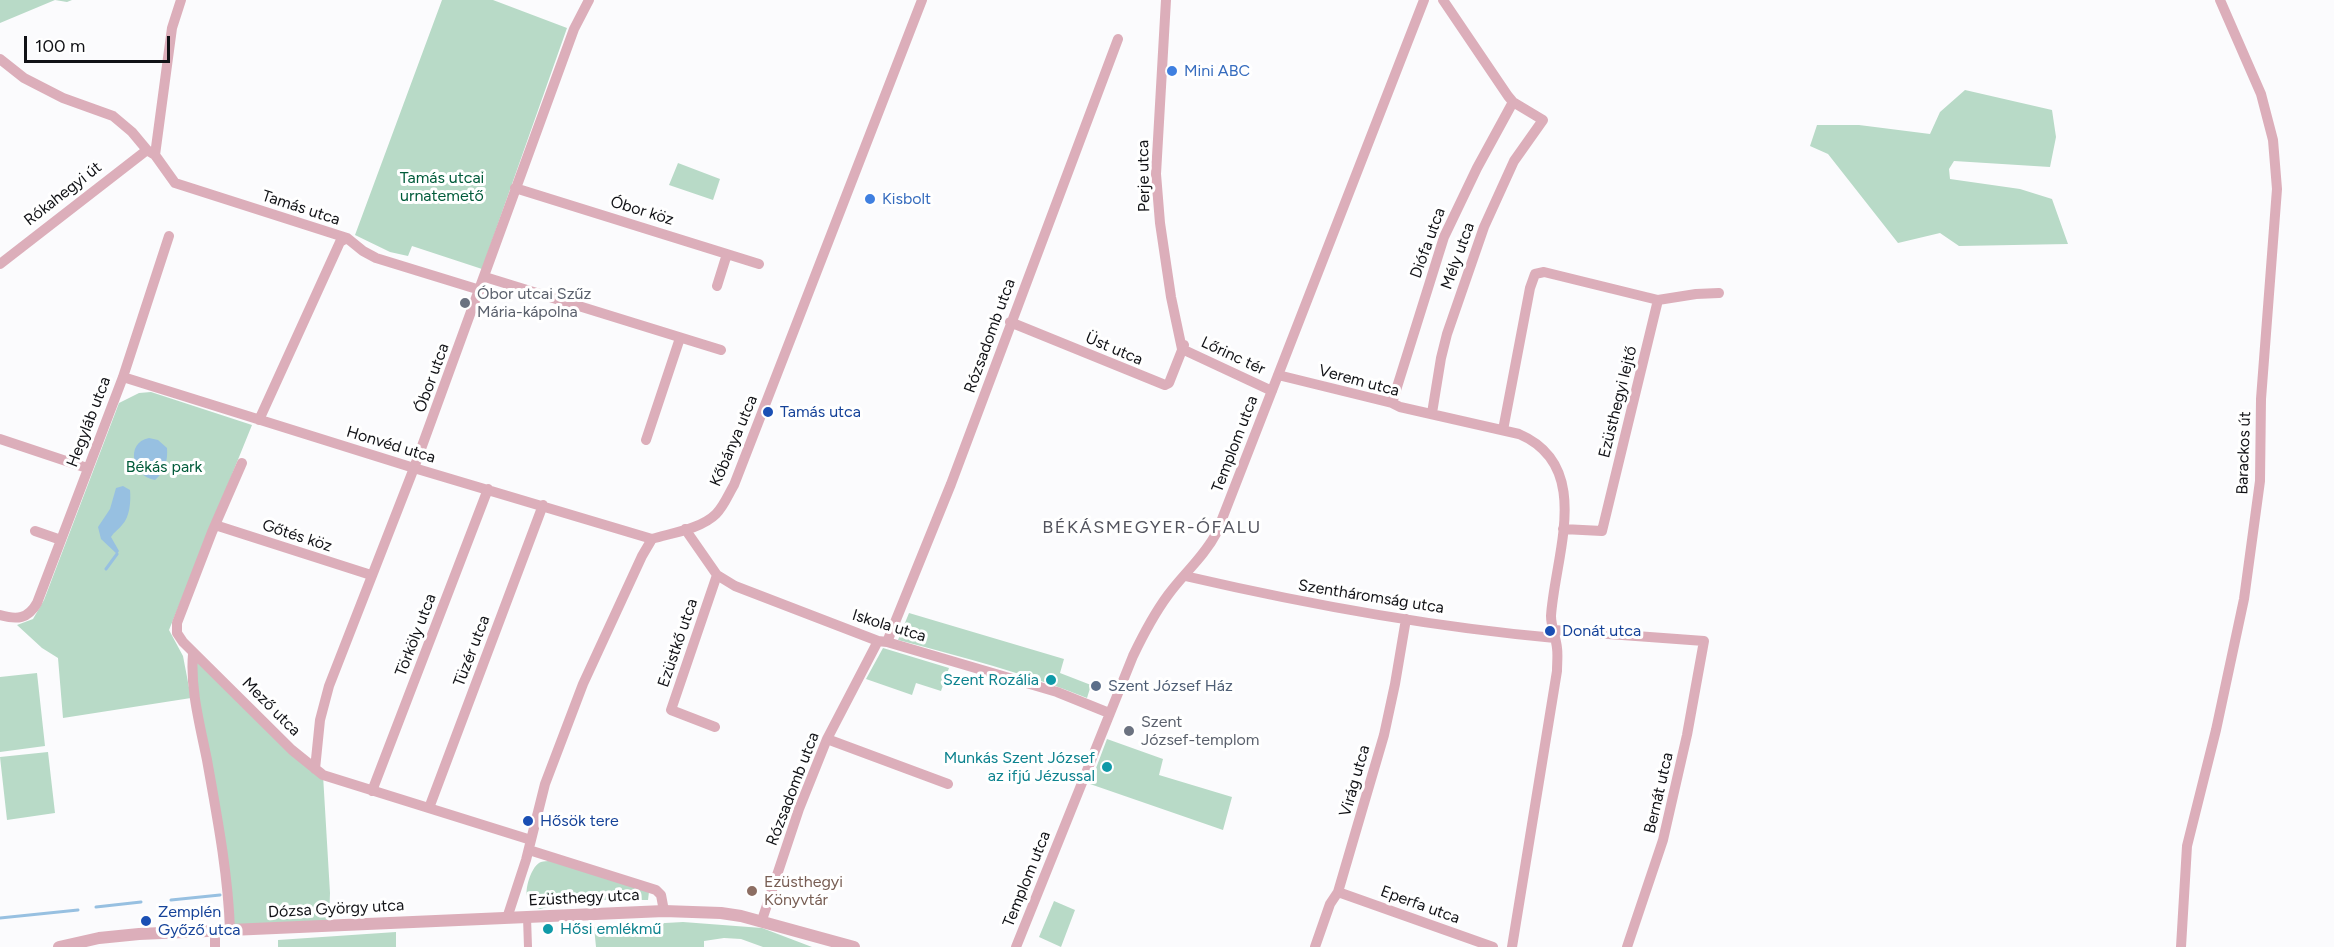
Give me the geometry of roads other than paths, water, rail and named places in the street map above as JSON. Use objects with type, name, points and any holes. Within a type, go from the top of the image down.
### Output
[{"type":"street","points":[[151,153],[172,28],[181,0]]},
{"type":"street","name":"Óbor utca","points":[[315,769],[323,704],[414,468],[574,29],[589,0]]},
{"type":"street","name":"Kőbánya utca","points":[[652,539],[685,529],[713,516],[722,507],[734,485],[922,0]]},
{"type":"street","name":"Perje utca","points":[[1166,0],[1156,174],[1160,222],[1171,297],[1183,347]]},
{"type":"street","name":"Templom utca","points":[[1016,947],[1109,713],[1149,623],[1169,594],[1208,550],[1218,532],[1424,0]]},
{"type":"street","points":[[1443,0],[1513,102]]},
{"type":"street","name":"Barackos út","points":[[2181,947],[2187,846],[2216,730],[2244,599],[2260,481],[2261,399],[2277,189],[2273,140],[2261,94],[2220,0]]},
{"type":"street","name":"Rózsadomb utca","points":[[762,920],[799,809],[828,739],[882,641],[951,484],[1118,39]]},
{"type":"street","name":"Tamás utca","points":[[0,59],[24,78],[63,98],[112,116],[132,132],[170,178],[185,188],[347,238],[363,252],[376,258],[480,290]]},
{"type":"street","name":"Mély utca","points":[[1432,413],[1447,334],[1484,227],[1514,161],[1543,120],[1513,102]]},
{"type":"street","name":"Diófa utca","points":[[1392,403],[1444,237],[1477,168],[1513,102]]},
{"type":"street","name":"Rókahegyi út","points":[[0,264],[151,153]]},
{"type":"street","name":"Óbor köz","points":[[515,188],[759,264]]},
{"type":"street","name":"Hegyláb utca","points":[[0,615],[15,619],[28,615],[37,603],[123,377],[169,236]]},
{"type":"street","points":[[259,420],[340,242],[347,238]]},
{"type":"street","points":[[717,286],[727,254]]},
{"type":"street","points":[[1503,430],[1530,288],[1535,274],[1544,272],[1658,300],[1696,294],[1719,294]]},
{"type":"street","points":[[485,277],[720,350]]},
{"type":"street","name":"Ezüsthegyi lejtő","points":[[1563,530],[1602,531],[1658,300]]},
{"type":"street","name":"Üst utca","points":[[1010,322],[1165,385],[1169,383],[1183,347]]},
{"type":"street","points":[[646,440],[680,338]]},
{"type":"street","name":"Lőrinc tér","points":[[1183,347],[1272,391]]},
{"type":"street","name":"Verem utca","points":[[1278,375],[1392,403],[1400,407],[1432,413]]},
{"type":"street","name":"Honvéd utca","points":[[123,377],[414,468],[652,539]]},
{"type":"street","points":[[1432,413],[1503,430],[1534,441],[1552,459],[1563,484],[1565,499],[1563,530],[1553,629],[1557,671],[1512,947]]},
{"type":"street","points":[[0,439],[87,468]]},
{"type":"street","name":"Mező utca","points":[[242,463],[177,623],[177,633],[193,654],[323,775],[429,808],[530,845]]},
{"type":"street","name":"Törköly utca","points":[[372,791],[488,489]]},
{"type":"street","name":"Tüzér utca","points":[[429,808],[543,505]]},
{"type":"street","name":"Gőtés köz","points":[[215,525],[371,575]]},
{"type":"street","name":"Iskola utca","points":[[685,529],[717,575],[735,586],[882,641],[1057,692],[1109,713]]},
{"type":"street","points":[[35,531],[60,540]]},
{"type":"street","points":[[507,918],[530,845],[545,784],[583,684],[652,539]]},
{"type":"street","name":"Ezüstkő utca","points":[[715,727],[671,710],[717,575]]},
{"type":"street","name":"Szentháromság utca","points":[[1185,576],[1287,600],[1406,619],[1704,641]]},
{"type":"street","name":"Virág utca","points":[[1315,947],[1330,904],[1338,892],[1384,735],[1406,619]]},
{"type":"street","name":"Bernát utca","points":[[1627,947],[1664,840],[1687,735],[1704,641]]},
{"type":"street","points":[[193,654],[193,685],[226,879],[230,930]]},
{"type":"street","points":[[828,739],[948,784]]},
{"type":"street","name":"Ezüsthegy utca","points":[[530,845],[656,890],[662,895],[664,911]]},
{"type":"street","name":"Eperfa utca","points":[[1338,892],[1493,947]]},
{"type":"street","name":"Ezüsthegy utca","points":[[507,918],[664,911],[720,913],[762,920],[854,947]]},
{"type":"street","points":[[527,917],[528,947]]},
{"type":"street","name":"Dózsa György utca","points":[[59,947],[114,936],[507,918]]},
{"type":"street","points":[[215,930],[215,947]]},
{"type":"water","points":[[149,438],[158,440],[167,448],[165,466],[155,480],[141,473],[134,460],[136,446]]},
{"type":"water","points":[[123,486],[130,490],[130,504],[125,522],[111,537],[119,551],[117,554],[101,539],[98,527],[110,509],[116,488]]},
{"type":"waterway","points":[[106,569],[117,554]]},
{"type":"waterway","points":[[171,900],[220,895]]},
{"type":"waterway","points":[[96,907],[141,902]]},
{"type":"waterway","points":[[0,918],[78,910]]},
{"type":"place","name":"Mini ABC","points":[[1172,71]]},
{"type":"place","name":"Kisbolt","points":[[870,199]]},
{"type":"place","name":"Óbor utcai Szűz Mária-kápolna","points":[[465,303]]},
{"type":"place","name":"Tamás utca","points":[[768,412]]},
{"type":"place","name":"Donát utca","points":[[1550,631]]},
{"type":"place","name":"Szent Rozália","points":[[1051,680]]},
{"type":"place","name":"Szent József Ház","points":[[1096,686]]},
{"type":"place","name":"Szent József-templom","points":[[1129,731]]},
{"type":"place","name":"Munkás Szent József az ifjú Jézussal","points":[[1107,767]]},
{"type":"place","name":"Hősök tere","points":[[528,821]]},
{"type":"place","name":"Ezüsthegyi Könyvtár","points":[[752,891]]},
{"type":"place","name":"Zemplén Győző utca","points":[[146,921]]},
{"type":"place","name":"Hősi emlékmű","points":[[548,929]]},
{"type":"district","name":"BÉKÁSMEGYER-ÓFALU","points":[[1152,528]]},
{"type":"park label","name":"Tamás utcai urnatemető","points":[[442,187]]},
{"type":"park label","name":"Békás park","points":[[164,467]]}]
